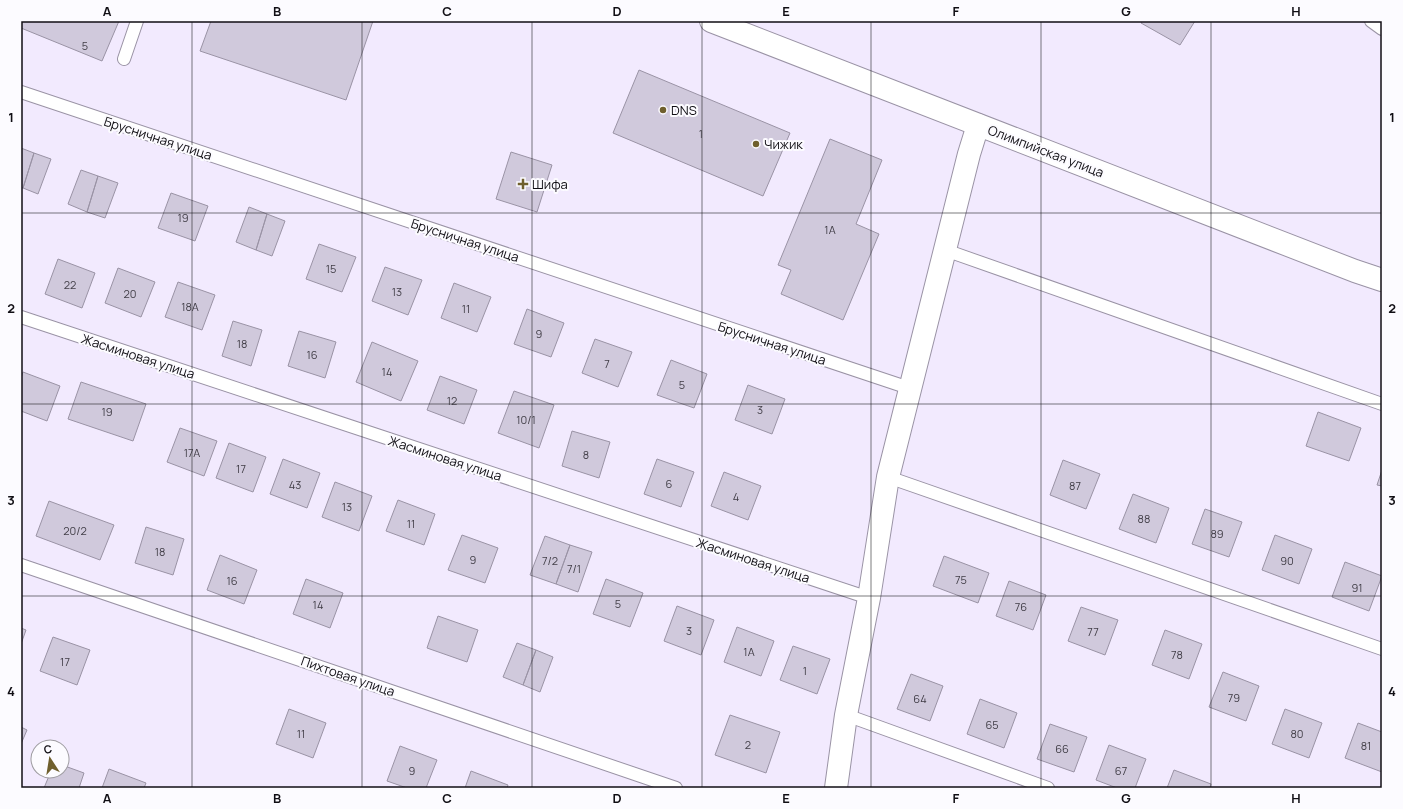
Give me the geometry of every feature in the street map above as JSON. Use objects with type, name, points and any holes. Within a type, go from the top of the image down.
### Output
[{"type":"street","name":"Олимпийская улица","points":[[711,21],[1382,280]]},
{"type":"street","points":[[836,788],[846,715],[869,598],[888,477],[909,388],[969,154],[978,125]]},
{"type":"lane","points":[[124,59],[137,21]]},
{"type":"lane","points":[[1371,21],[1382,29]]},
{"type":"lane","name":"Брусничная улица","points":[[21,92],[909,388]]},
{"type":"lane","points":[[945,250],[1382,404]]},
{"type":"lane","name":"Жасминовая улица","points":[[21,317],[869,598]]},
{"type":"lane","points":[[888,477],[1382,649]]},
{"type":"lane","name":"Пихтовая улица","points":[[21,565],[676,788]]},
{"type":"lane","points":[[846,715],[1048,788]]},
{"type":"building","points":[[21,21],[119,21],[102,61],[21,28]]},
{"type":"building","points":[[211,21],[373,21],[346,100],[200,51]]},
{"type":"building","points":[[1142,21],[1195,21],[1180,45],[1141,23]]},
{"type":"building","points":[[639,70],[790,133],[763,196],[613,133]]},
{"type":"building","points":[[830,139],[882,160],[856,224],[879,234],[843,320],[781,294],[791,270],[778,265]]},
{"type":"building","points":[[21,148],[34,153],[23,188],[21,188]]},
{"type":"building","points":[[511,152],[552,165],[537,212],[496,199]]},
{"type":"building","points":[[34,153],[51,159],[38,194],[23,188]]},
{"type":"building","points":[[81,170],[98,176],[87,212],[68,204]]},
{"type":"building","points":[[98,176],[118,183],[105,218],[87,212]]},
{"type":"building","points":[[171,193],[208,206],[195,241],[158,228]]},
{"type":"building","points":[[249,207],[267,214],[256,250],[236,242]]},
{"type":"building","points":[[267,214],[285,221],[272,256],[256,250]]},
{"type":"building","points":[[319,244],[356,257],[342,292],[306,279]]},
{"type":"building","points":[[58,259],[95,273],[82,308],[45,294]]},
{"type":"building","points":[[385,267],[422,280],[408,315],[372,301]]},
{"type":"building","points":[[118,268],[155,282],[141,317],[105,303]]},
{"type":"building","points":[[178,282],[215,295],[202,330],[165,317]]},
{"type":"building","points":[[454,283],[491,297],[477,332],[441,318]]},
{"type":"building","points":[[527,309],[564,323],[551,357],[514,344]]},
{"type":"building","points":[[233,321],[262,330],[251,366],[222,356]]},
{"type":"building","points":[[299,331],[336,342],[325,378],[288,366]]},
{"type":"building","points":[[595,339],[632,352],[618,387],[582,373]]},
{"type":"building","points":[[372,342],[418,361],[401,401],[356,382]]},
{"type":"building","points":[[671,360],[707,374],[694,408],[657,395]]},
{"type":"building","points":[[23,372],[60,386],[47,421],[21,411],[21,378]]},
{"type":"building","points":[[440,376],[477,390],[464,424],[427,410]]},
{"type":"building","points":[[81,382],[146,404],[133,441],[68,419]]},
{"type":"building","points":[[748,385],[785,399],[772,434],[735,420]]},
{"type":"building","points":[[514,391],[554,405],[539,448],[498,433]]},
{"type":"building","points":[[1318,412],[1361,428],[1349,461],[1306,446]]},
{"type":"building","points":[[180,428],[217,441],[204,476],[167,462]]},
{"type":"building","points":[[572,431],[610,442],[599,478],[562,466]]},
{"type":"building","points":[[229,443],[266,457],[253,492],[216,478]]},
{"type":"building","points":[[283,459],[320,473],[307,508],[270,494]]},
{"type":"building","points":[[657,459],[694,472],[681,507],[644,494]]},
{"type":"building","points":[[1063,460],[1100,474],[1086,509],[1050,495]]},
{"type":"building","points":[[1382,470],[1382,486],[1377,485]]},
{"type":"building","points":[[724,472],[761,486],[748,520],[711,506]]},
{"type":"building","points":[[335,482],[372,496],[359,531],[322,517]]},
{"type":"building","points":[[1133,494],[1169,508],[1156,543],[1119,529]]},
{"type":"building","points":[[398,500],[435,514],[424,545],[386,531]]},
{"type":"building","points":[[49,501],[114,525],[100,560],[36,536]]},
{"type":"building","points":[[1205,509],[1242,522],[1229,557],[1192,544]]},
{"type":"building","points":[[146,527],[184,539],[173,575],[135,563]]},
{"type":"building","points":[[462,535],[498,548],[485,583],[448,570]]},
{"type":"building","points":[[1275,535],[1312,549],[1299,584],[1262,570]]},
{"type":"building","points":[[545,536],[570,545],[556,584],[530,575]]},
{"type":"building","points":[[570,545],[592,552],[578,592],[556,584]]},
{"type":"building","points":[[220,555],[257,570],[244,604],[207,590]]},
{"type":"building","points":[[944,556],[989,573],[978,603],[933,586]]},
{"type":"building","points":[[1345,562],[1382,576],[1369,611],[1332,597]]},
{"type":"building","points":[[306,579],[343,593],[330,628],[293,614]]},
{"type":"building","points":[[606,579],[643,593],[630,627],[593,614]]},
{"type":"building","points":[[1009,581],[1046,595],[1033,630],[996,616]]},
{"type":"building","points":[[677,606],[714,620],[701,655],[664,641]]},
{"type":"building","points":[[1081,607],[1118,620],[1105,655],[1068,641]]},
{"type":"building","points":[[438,616],[478,630],[467,662],[427,648]]},
{"type":"building","points":[[737,627],[774,641],[761,676],[724,662]]},
{"type":"building","points":[[21,628],[26,630],[21,644]]},
{"type":"building","points":[[1165,630],[1202,644],[1189,679],[1152,665]]},
{"type":"building","points":[[53,637],[90,650],[77,685],[40,671]]},
{"type":"building","points":[[517,643],[536,650],[523,685],[503,677]]},
{"type":"building","points":[[793,646],[830,659],[817,694],[780,680]]},
{"type":"building","points":[[536,650],[553,657],[540,692],[523,685]]},
{"type":"building","points":[[1223,672],[1259,686],[1246,721],[1209,707]]},
{"type":"building","points":[[911,674],[943,686],[930,721],[897,709]]},
{"type":"building","points":[[980,699],[1017,713],[1004,748],[967,734]]},
{"type":"building","points":[[289,709],[326,723],[313,758],[276,744]]},
{"type":"building","points":[[1285,709],[1322,723],[1309,758],[1272,744]]},
{"type":"building","points":[[730,715],[780,732],[766,773],[715,755]]},
{"type":"building","points":[[1358,723],[1382,732],[1382,772],[1345,758]]},
{"type":"building","points":[[1050,724],[1087,737],[1074,772],[1037,759]]},
{"type":"building","points":[[21,727],[27,730],[21,744]]},
{"type":"building","points":[[1109,745],[1146,759],[1135,788],[1117,788],[1096,780]]},
{"type":"building","points":[[400,746],[437,760],[426,788],[407,788],[387,781]]},
{"type":"building","points":[[70,768],[84,773],[79,788],[44,788],[48,779],[70,779]]},
{"type":"building","points":[[109,769],[146,783],[144,788],[102,788]]},
{"type":"building","points":[[1174,770],[1211,784],[1210,788],[1167,788]]},
{"type":"building","points":[[471,771],[508,785],[507,788],[465,788]]},
{"type":"place","name":"DNS","points":[[663,110]]},
{"type":"place","name":"Чижик","points":[[756,144]]},
{"type":"place","name":"Шифа","points":[[523,184]]}]
